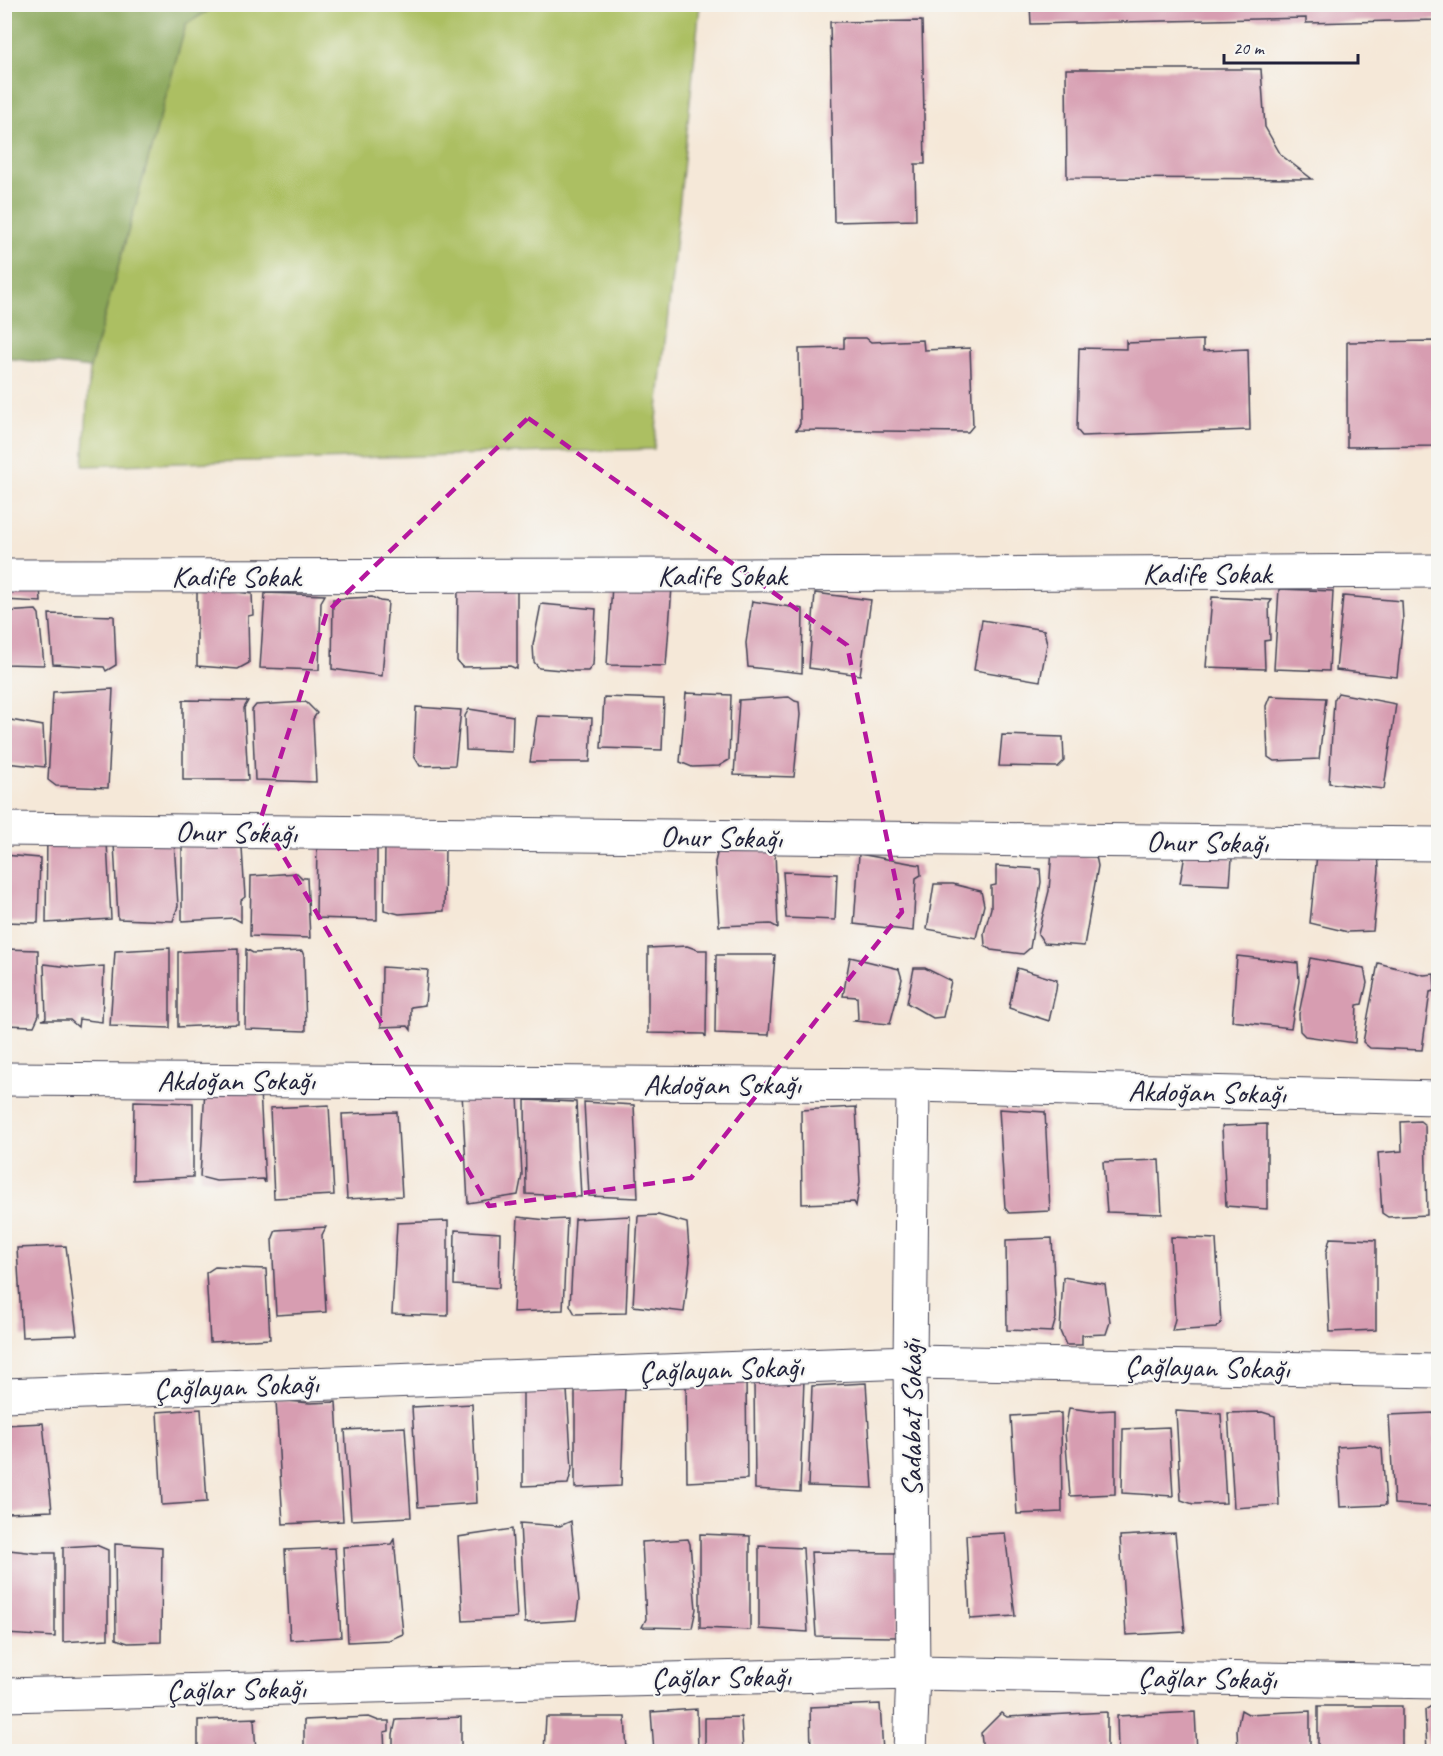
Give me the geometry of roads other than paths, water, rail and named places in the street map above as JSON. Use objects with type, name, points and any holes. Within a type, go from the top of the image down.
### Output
[{"type":"street","name":"Kadife Sokak","points":[[4,576],[747,576],[1438,571]]},
{"type":"street","name":"Onur Sokağı","points":[[4,829],[1438,844]]},
{"type":"street","name":"Akdoğan Sokağı","points":[[4,1079],[913,1085],[1438,1098]]},
{"type":"street","name":"Sadabat Sokağı","points":[[909,1752],[913,1673],[910,1362],[913,1085]]},
{"type":"street","name":"Çağlayan Sokağı","points":[[4,1395],[910,1362],[1438,1371]]},
{"type":"street","name":"Çağlar Sokağı","points":[[4,1695],[913,1673],[1438,1682]]}]
